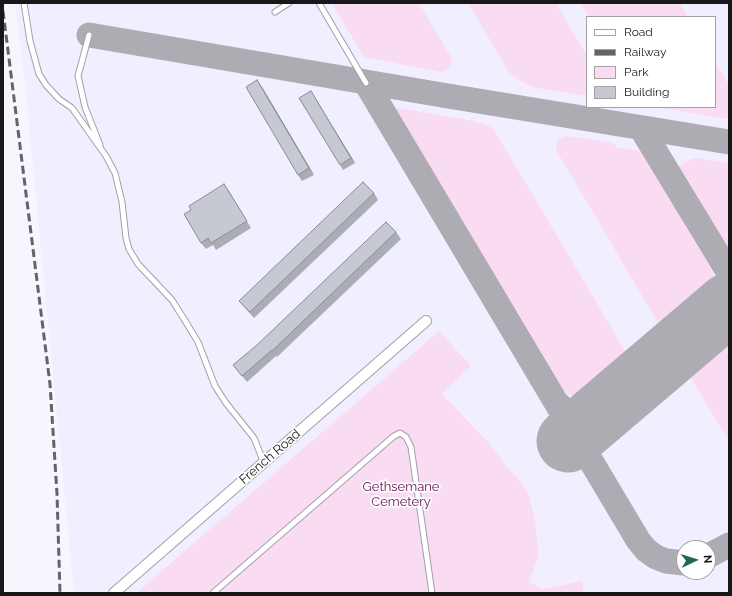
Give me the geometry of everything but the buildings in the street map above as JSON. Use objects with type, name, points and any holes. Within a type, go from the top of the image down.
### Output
[{"type":"street","name":"French Road","points":[[114,593],[426,321]]},
{"type":"lane","points":[[24,3],[30,40],[39,74],[46,85],[59,99],[72,108],[106,156]]},
{"type":"lane","points":[[275,12],[289,3]]},
{"type":"lane","points":[[319,3],[366,83]]},
{"type":"lane","points":[[89,35],[78,76],[85,107],[120,190],[126,238],[129,249],[138,264],[172,300],[184,319],[198,342],[215,386],[226,403],[254,438],[264,463]]},
{"type":"lane","points":[[213,593],[394,436],[400,433],[406,437],[410,447],[432,593]]},
{"type":"shaded area","points":[[15,3],[729,3],[729,593],[584,593],[582,581],[543,589],[529,582],[539,555],[535,520],[528,492],[487,441],[442,394],[439,331],[136,593],[74,592],[26,93]]},
{"type":"green space","points":[[333,3],[419,3],[452,59],[451,66],[446,71],[440,72],[364,57]]},
{"type":"green space","points":[[468,3],[556,3],[586,54],[586,94],[580,95],[537,88],[528,85],[509,72]]},
{"type":"green space","points":[[581,3],[680,3],[687,16],[588,16]]},
{"type":"green space","points":[[716,64],[729,85],[729,119],[662,108],[716,108]]},
{"type":"green space","points":[[398,108],[474,121],[493,128],[630,359],[591,393],[576,397],[567,394],[560,387],[402,121],[396,110]]},
{"type":"green space","points":[[567,136],[613,143],[617,147],[644,152],[712,267],[714,277],[710,288],[670,324],[657,321],[556,150],[558,139]]},
{"type":"green space","points":[[697,158],[729,163],[729,250],[723,243],[678,167],[691,159]]},
{"type":"green space","name":"Gethsemane Cemetery","points":[[439,331],[471,366],[442,394],[487,441],[528,492],[535,520],[539,555],[529,582],[543,589],[582,581],[584,593],[136,593]]},
{"type":"green space","points":[[729,333],[729,441],[690,377],[694,360],[724,335]]},
{"type":"taxiway","points":[[89,35],[729,142]]},
{"type":"taxiway","points":[[366,83],[638,540],[646,550],[656,557],[666,561],[676,562]]},
{"type":"taxiway","points":[[641,128],[729,273]]},
{"type":"taxiway","points":[[557,403],[568,413],[575,416],[588,418],[596,416]]},
{"type":"taxiway","points":[[716,552],[729,545]]},
{"type":"runway","points":[[568,441],[729,304]]},
{"type":"railway","points":[[3,11],[50,384],[57,494],[60,593]]}]
